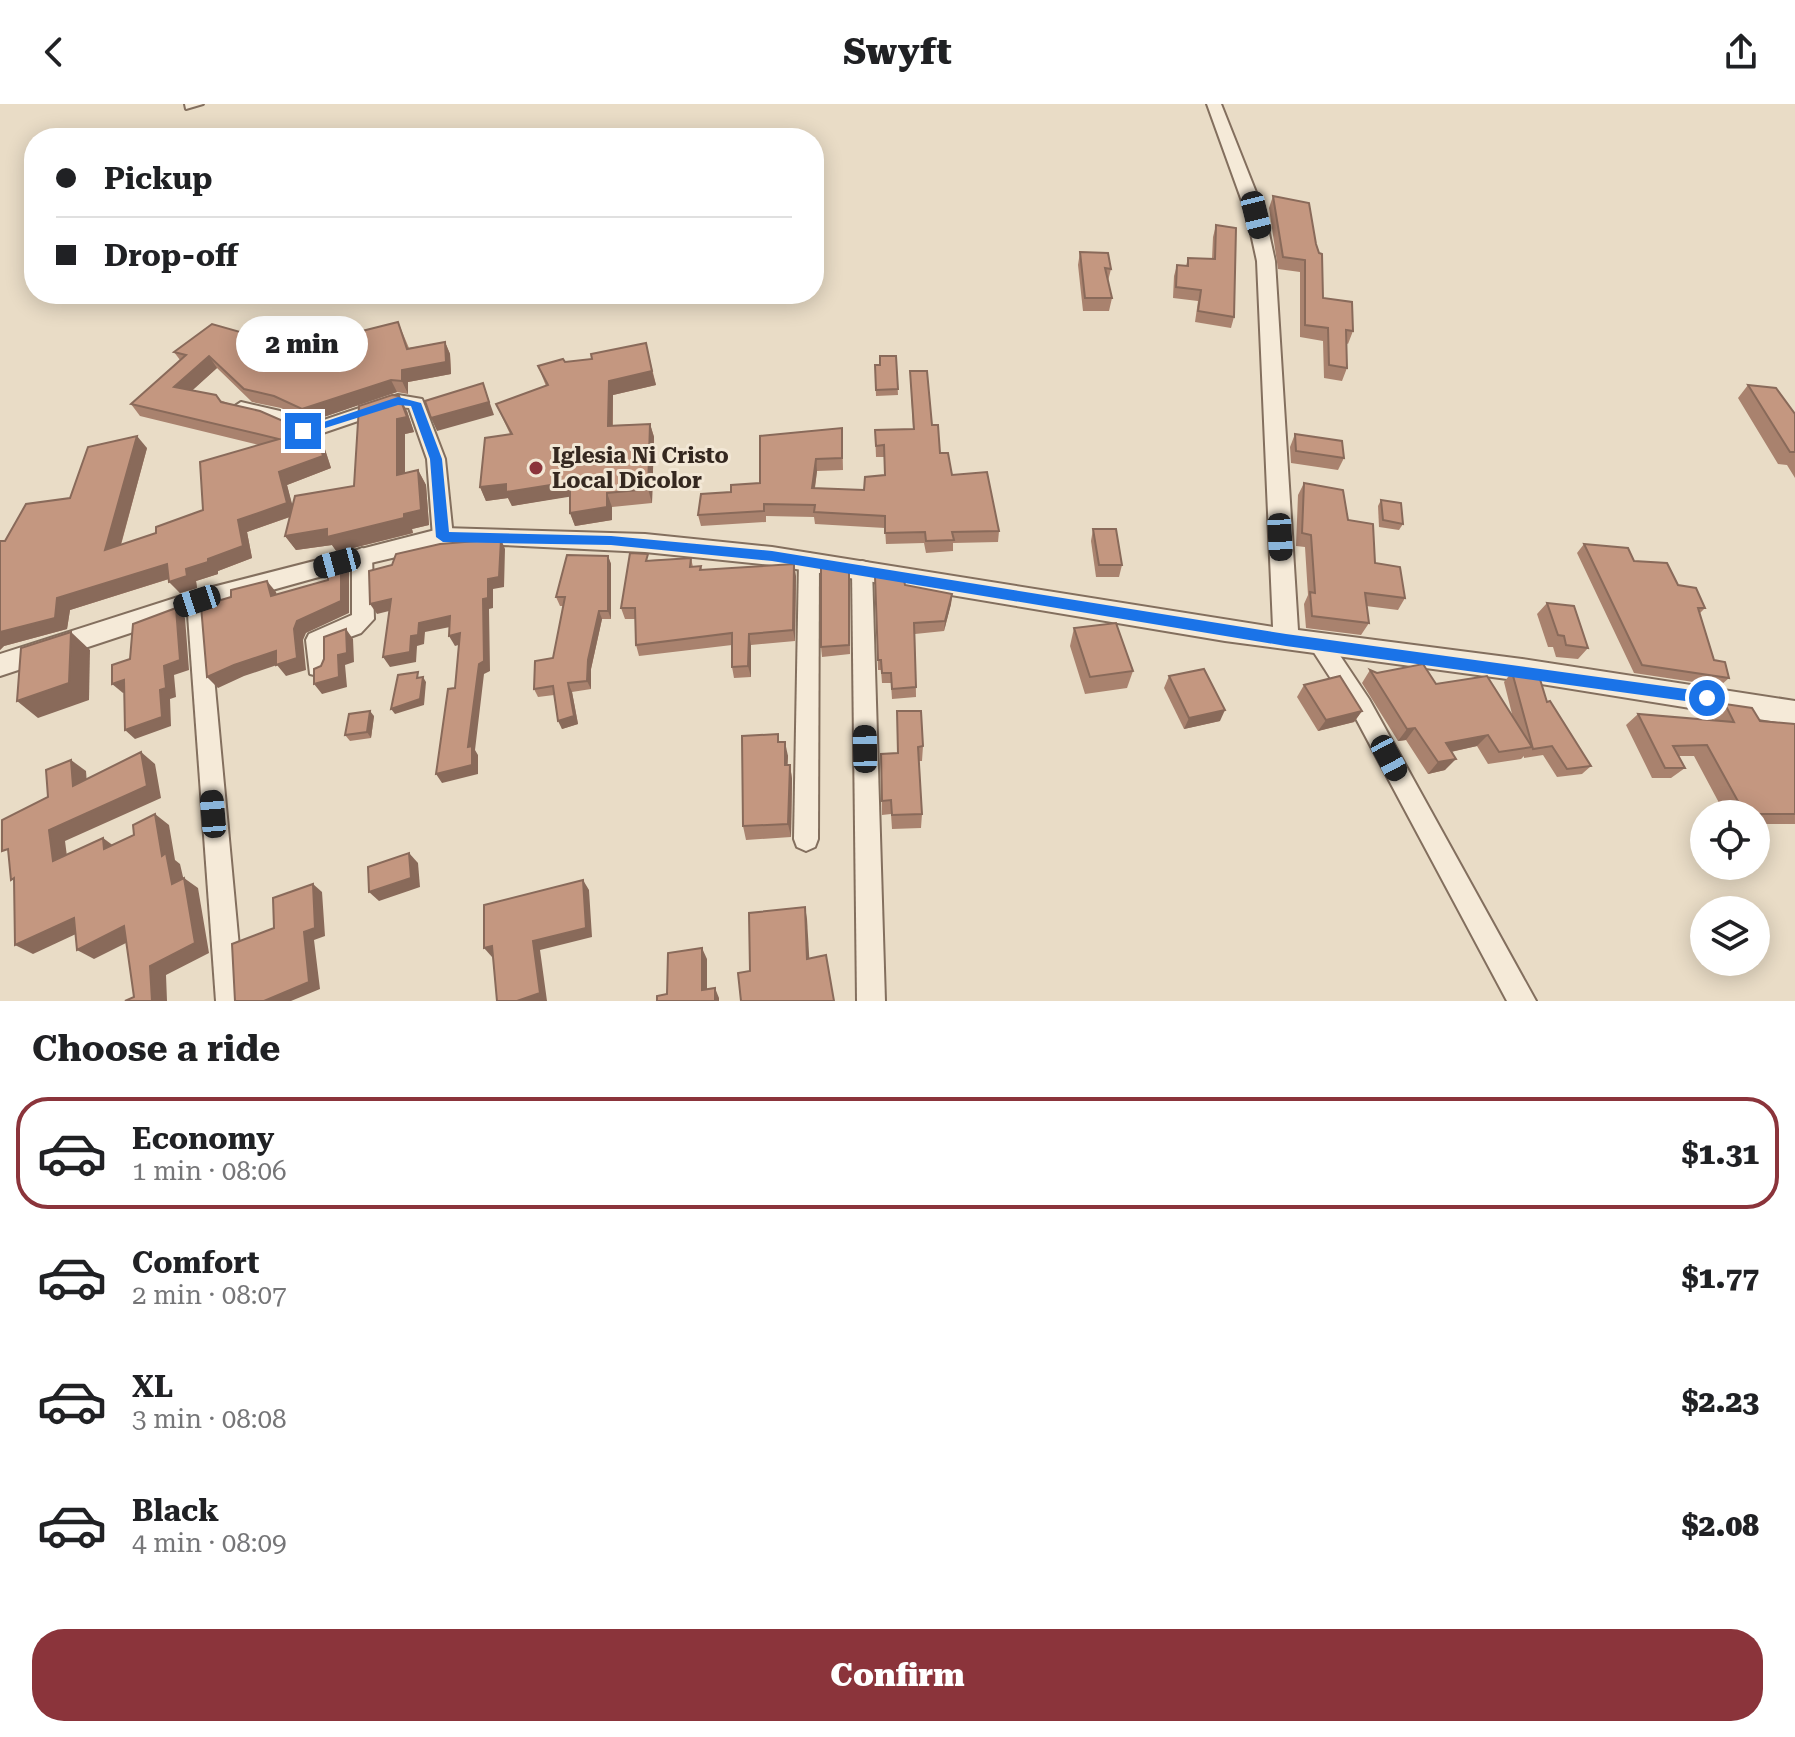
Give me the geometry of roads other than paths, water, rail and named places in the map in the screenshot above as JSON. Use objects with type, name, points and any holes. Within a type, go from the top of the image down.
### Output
[{"type":"street","points":[[1214,104],[1256,215],[1266,261],[1286,640]]},
{"type":"street","points":[[236,407],[274,415],[308,432],[398,401],[416,403],[436,459],[443,537]]},
{"type":"street","points":[[0,665],[197,601],[443,537],[611,541],[809,561],[1286,640],[1536,672],[1795,713]]},
{"type":"street","points":[[318,667],[320,637],[353,627],[363,619],[362,556]]},
{"type":"street","points":[[806,839],[809,561]]},
{"type":"street","points":[[862,569],[871,1001]]},
{"type":"street","points":[[197,601],[230,1001]]},
{"type":"street","points":[[1321,645],[1361,706],[1522,1001]]},
{"type":"place","name":"Iglesia Ni Cristo Local Dicolor","points":[[536,468]]}]
